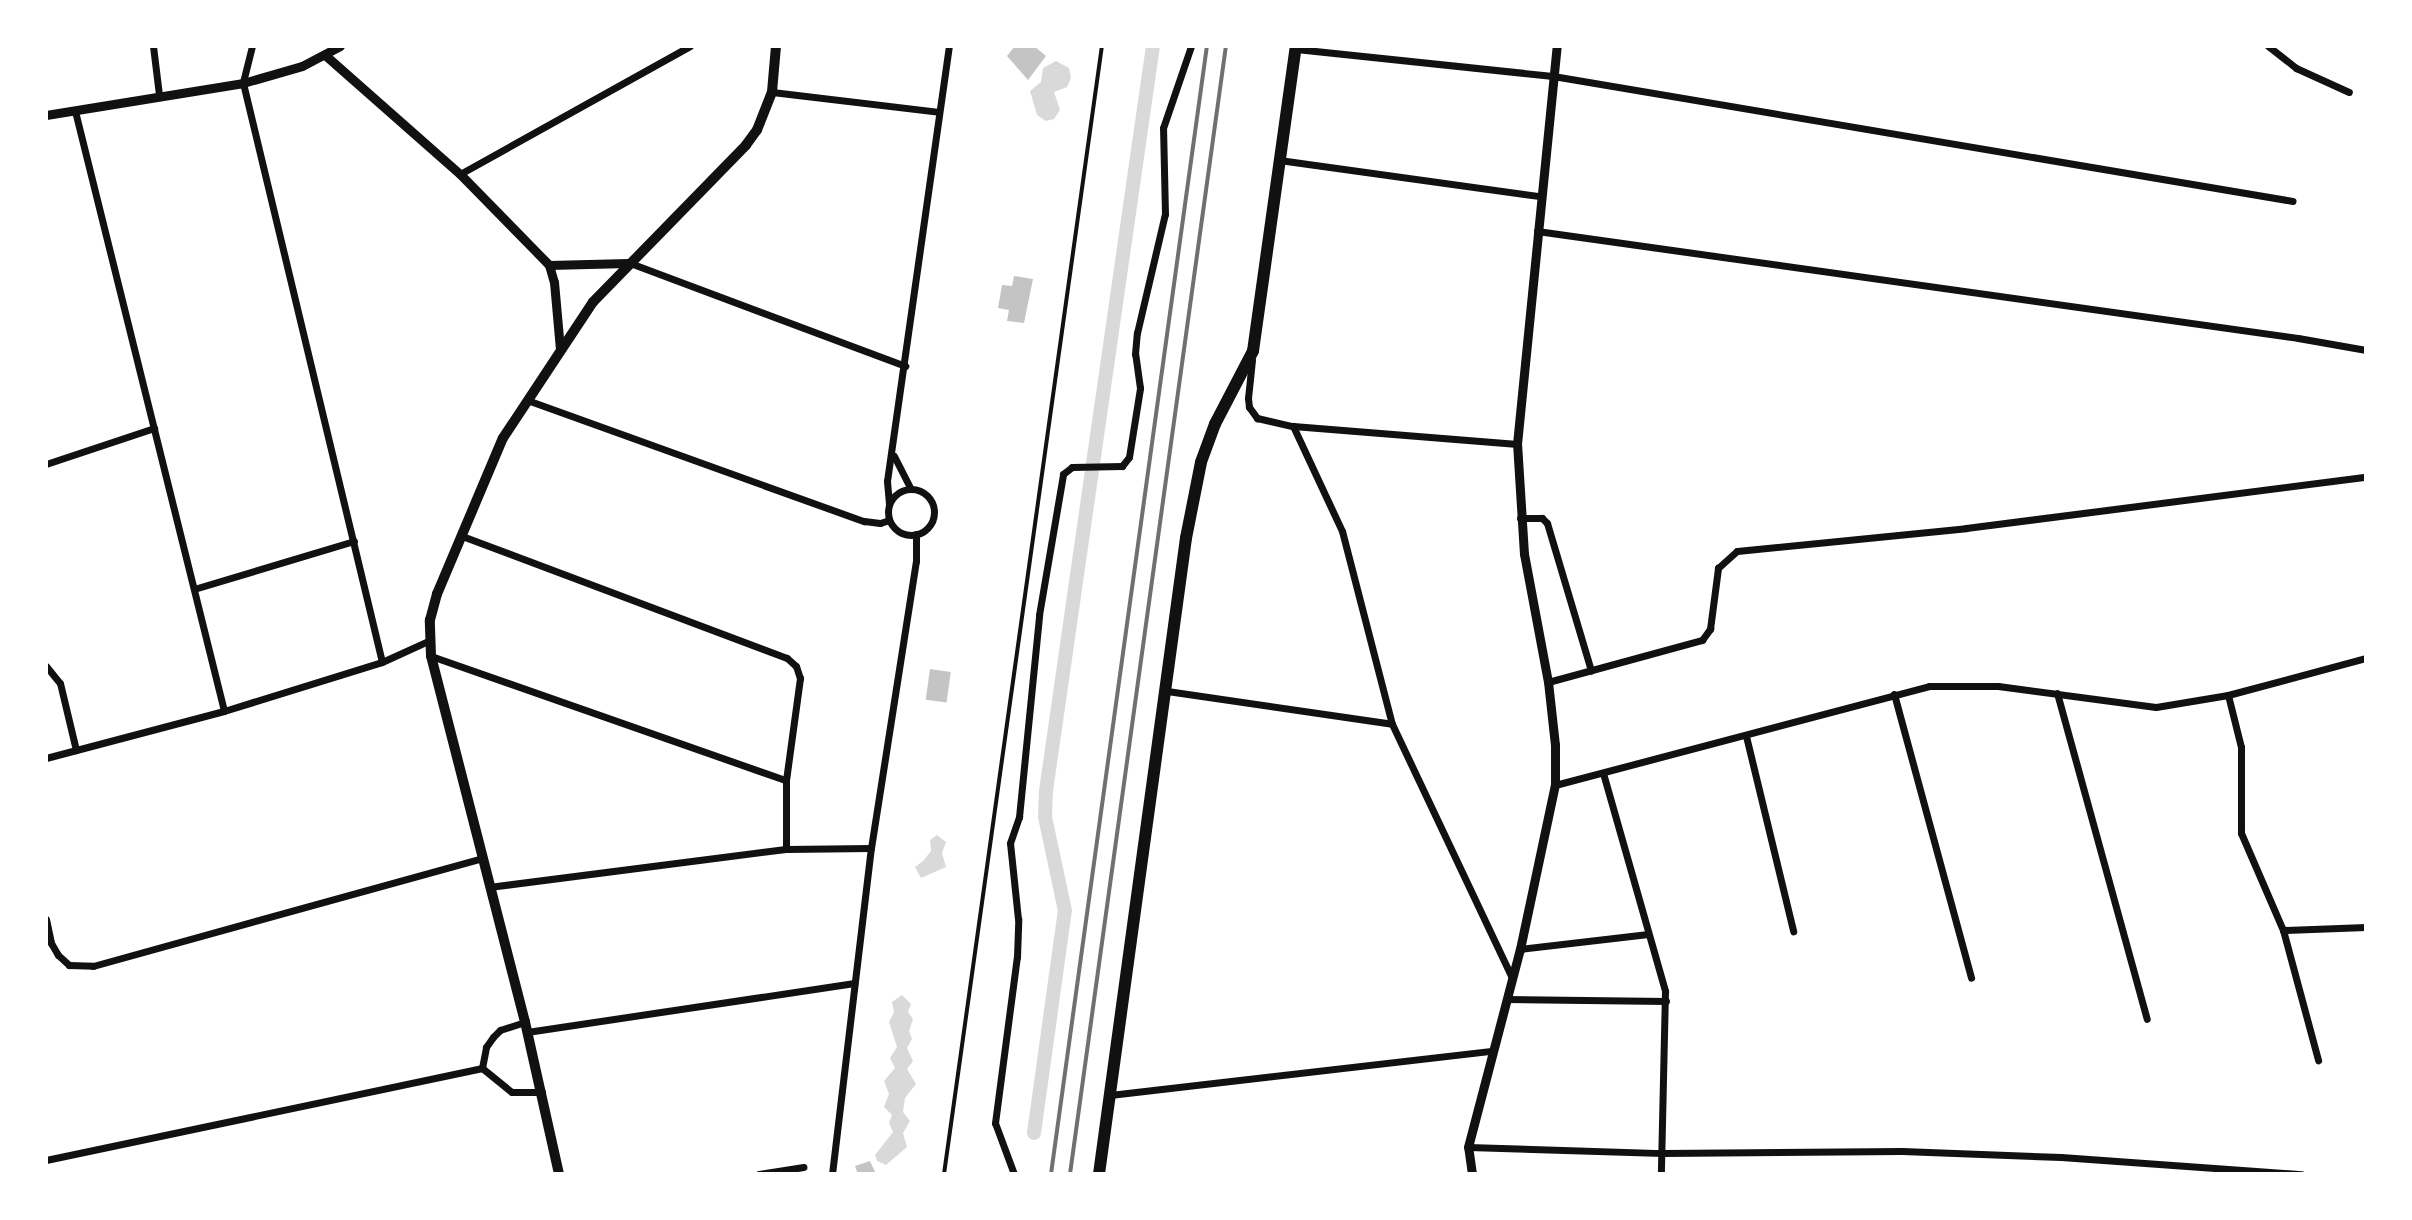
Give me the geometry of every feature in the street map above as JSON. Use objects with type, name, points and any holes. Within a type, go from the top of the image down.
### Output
[{"type":"main road","points":[[559,1174],[526,1027],[431,656],[428,641],[437,594],[503,438],[560,349],[593,302],[746,145],[765,117],[772,92],[776,46]]},
{"type":"main road","points":[[1099,1174],[1186,538],[1201,462],[1215,424],[1253,351],[1296,48]]},
{"type":"street","points":[[153,46],[159,95]]},
{"type":"street","points":[[252,46],[243,83],[382,662]]},
{"type":"street","points":[[46,115],[243,83],[283,73],[340,46]]},
{"type":"street","points":[[460,174],[690,46]]},
{"type":"street","points":[[889,504],[897,493],[911,489],[924,494],[933,513],[928,526],[916,534],[903,533],[889,520],[887,481],[894,454],[949,46]]},
{"type":"street","points":[[1014,1174],[995,1123],[1017,957],[1018,919],[1010,843],[1019,817],[1034,654],[1063,474],[1072,467],[1122,466],[1129,457],[1140,388],[1135,354],[1137,333],[1166,205],[1163,128],[1191,46]]},
{"type":"street","points":[[1472,1174],[1468,1147],[1520,949],[1555,785],[1555,745],[1548,682],[1527,580],[1520,518],[1517,444],[1557,46]]},
{"type":"street","points":[[2268,46],[2296,68],[2349,92]]},
{"type":"street","points":[[1296,48],[1553,76],[2293,201]]},
{"type":"street","points":[[325,55],[460,174],[549,265],[554,282],[560,349]]},
{"type":"street","points":[[772,92],[939,112]]},
{"type":"street","points":[[75,111],[224,711]]},
{"type":"street","points":[[1279,160],[1540,196]]},
{"type":"street","points":[[1537,231],[2366,350]]},
{"type":"street","points":[[549,265],[628,263],[905,366]]},
{"type":"street","points":[[1253,351],[1248,398],[1253,414],[1293,426],[1517,444]]},
{"type":"street","points":[[527,400],[864,521],[880,523],[889,520]]},
{"type":"street","points":[[1293,426],[1342,531],[1392,724],[1512,978]]},
{"type":"street","points":[[46,464],[154,428]]},
{"type":"street","points":[[894,454],[911,489]]},
{"type":"street","points":[[1548,682],[1702,640],[1710,629],[1718,568],[1737,551],[1966,528],[2366,477]]},
{"type":"street","points":[[1520,518],[1542,518],[1547,523],[1591,671]]},
{"type":"street","points":[[832,1174],[871,848],[916,561],[916,534]]},
{"type":"street","points":[[462,536],[787,658],[800,678],[786,780],[786,849]]},
{"type":"street","points":[[194,589],[354,541]]},
{"type":"street","points":[[46,758],[224,711],[382,662],[428,641]]},
{"type":"street","points":[[431,656],[786,780]]},
{"type":"street","points":[[1555,785],[1894,694],[1962,684],[2057,693],[2140,707],[2228,695],[2366,658]]},
{"type":"street","points":[[46,666],[60,683],[76,750]]},
{"type":"street","points":[[1167,691],[1392,724]]},
{"type":"street","points":[[2057,693],[2147,1019]]},
{"type":"street","points":[[1894,694],[1971,978]]},
{"type":"street","points":[[2228,695],[2241,747],[2241,833],[2283,930],[2318,1060]]},
{"type":"street","points":[[1746,736],[1793,931]]},
{"type":"street","points":[[1603,773],[1666,1001],[1661,1174]]},
{"type":"street","points":[[489,887],[786,849],[871,848]]},
{"type":"street","points":[[46,919],[51,943],[58,955],[69,965],[93,966],[482,858]]},
{"type":"street","points":[[2283,930],[2366,927]]},
{"type":"street","points":[[1520,949],[1648,934]]},
{"type":"street","points":[[482,1068],[486,1047],[500,1030],[854,983]]},
{"type":"street","points":[[1507,999],[1666,1001]]},
{"type":"street","points":[[1109,1095],[1493,1051]]},
{"type":"street","points":[[482,1068],[512,1092],[542,1092]]},
{"type":"street","points":[[46,1160],[482,1068]]},
{"type":"street","points":[[1468,1147],[1663,1153],[1902,1151],[2061,1157],[2301,1174]]},
{"type":"street","points":[[759,1174],[803,1167]]},
{"type":"street","points":[[1099,1174],[1105,1174]]},
{"type":"lane","points":[[944,1174],[1102,46]]},
{"type":"shaded area","points":[[1056,61],[1069,68],[1071,78],[1067,87],[1054,92],[1060,110],[1054,119],[1046,121],[1037,115],[1030,91],[1041,82],[1043,68]]},
{"type":"shaded area","points":[[937,835],[946,842],[942,853],[946,867],[921,878],[915,867],[931,851],[930,840]]},
{"type":"shaded area","points":[[902,995],[911,1004],[908,1012],[913,1019],[909,1031],[912,1039],[907,1048],[913,1061],[907,1069],[916,1084],[905,1098],[903,1112],[910,1121],[903,1133],[907,1147],[886,1165],[877,1161],[875,1155],[893,1132],[889,1123],[892,1115],[884,1107],[889,1094],[884,1081],[895,1068],[890,1058],[897,1047],[889,1022],[894,1012],[892,1002]]},
{"type":"building","points":[[1015,46],[1034,46],[1046,56],[1028,80],[1007,56]]},
{"type":"building","points":[[1014,276],[1033,279],[1024,323],[1007,321],[1009,310],[998,308],[1002,285],[1012,286]]},
{"type":"building","points":[[930,669],[951,672],[946,703],[926,700]]},
{"type":"building","points":[[870,1161],[876,1174],[858,1174],[855,1166]]},
{"type":"waterway","points":[[1034,1133],[1065,911],[1045,817],[1046,791],[1153,46]]},
{"type":"railway","points":[[1051,1174],[1207,46]]},
{"type":"railway","points":[[1070,1174],[1226,46]]}]
